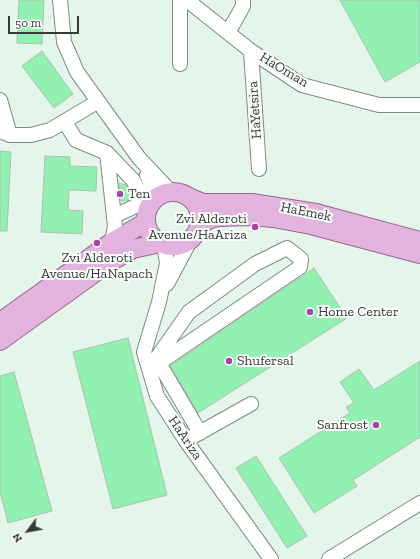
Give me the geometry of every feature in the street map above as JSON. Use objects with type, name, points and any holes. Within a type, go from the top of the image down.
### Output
[{"type":"main road","points":[[0,341],[110,262],[132,249],[162,244],[177,246],[194,233],[200,213],[197,205],[191,198],[178,191],[163,194],[148,208],[146,222],[150,234],[162,244]]},
{"type":"main road","name":"HaEmek","points":[[191,198],[203,202],[252,203],[316,213],[420,241]]},
{"type":"main road","name":"HaEmek","points":[[194,233],[210,219],[251,216],[273,218],[311,225],[420,254]]},
{"type":"main road","points":[[0,322],[112,242],[146,222]]},
{"type":"street","points":[[60,0],[64,42],[77,72],[163,194]]},
{"type":"street","points":[[180,0],[180,64]]},
{"type":"street","name":"HaOman","points":[[187,0],[229,31],[251,51],[302,85],[379,105],[420,105]]},
{"type":"street","points":[[229,31],[243,6],[243,0]]},
{"type":"street","name":"HaYetsira","points":[[251,51],[259,169]]},
{"type":"street","points":[[0,100],[5,133],[31,135],[50,130],[97,102]]},
{"type":"street","points":[[65,122],[76,140],[107,153],[133,180],[142,197],[136,206],[114,216]]},
{"type":"street","points":[[107,153],[115,226],[112,242]]},
{"type":"street","name":"HaAriza","points":[[158,302],[194,233]]},
{"type":"street","name":"HaAriza","points":[[162,244],[167,263],[144,352],[154,366],[157,396],[186,441],[271,559]]},
{"type":"street","points":[[286,248],[301,259],[300,267],[154,366],[189,312],[255,264],[286,248]]},
{"type":"street","points":[[154,366],[200,433]]},
{"type":"street","points":[[186,441],[251,404]]},
{"type":"street","points":[[328,559],[420,504]]},
{"type":"building","points":[[19,0],[44,0],[42,44],[17,43]]},
{"type":"building","points":[[340,0],[420,0],[420,62],[385,82]]},
{"type":"building","points":[[42,51],[73,94],[54,108],[22,66]]},
{"type":"building","points":[[0,151],[11,152],[7,231],[0,231]]},
{"type":"building","points":[[45,156],[70,157],[70,166],[97,167],[96,191],[69,190],[68,210],[83,211],[82,234],[41,232]]},
{"type":"building","points":[[119,183],[126,185],[130,192],[129,200],[121,201]]},
{"type":"building","points":[[314,268],[347,318],[198,413],[170,366]]},
{"type":"building","points":[[128,338],[167,495],[113,509],[73,352]]},
{"type":"building","name":"Sanfrost","points":[[420,361],[420,437],[353,480],[357,486],[314,513],[279,458],[350,413],[346,407],[354,403],[340,382],[359,369],[374,390]]},
{"type":"building","points":[[14,372],[52,511],[8,523],[0,492],[0,376]]},
{"type":"building","points":[[256,456],[307,536],[287,548],[236,468]]},
{"type":"place","name":"Ten","points":[[120,194]]},
{"type":"place","name":"Zvi Alderoti Avenue/HaAriza","points":[[255,227]]},
{"type":"place","name":"Zvi Alderoti Avenue/HaNapach","points":[[97,243]]},
{"type":"place","name":"Home Center","points":[[310,312]]},
{"type":"place","name":"Shufersal","points":[[229,361]]},
{"type":"place","name":"Sanfrost","points":[[376,425]]}]
